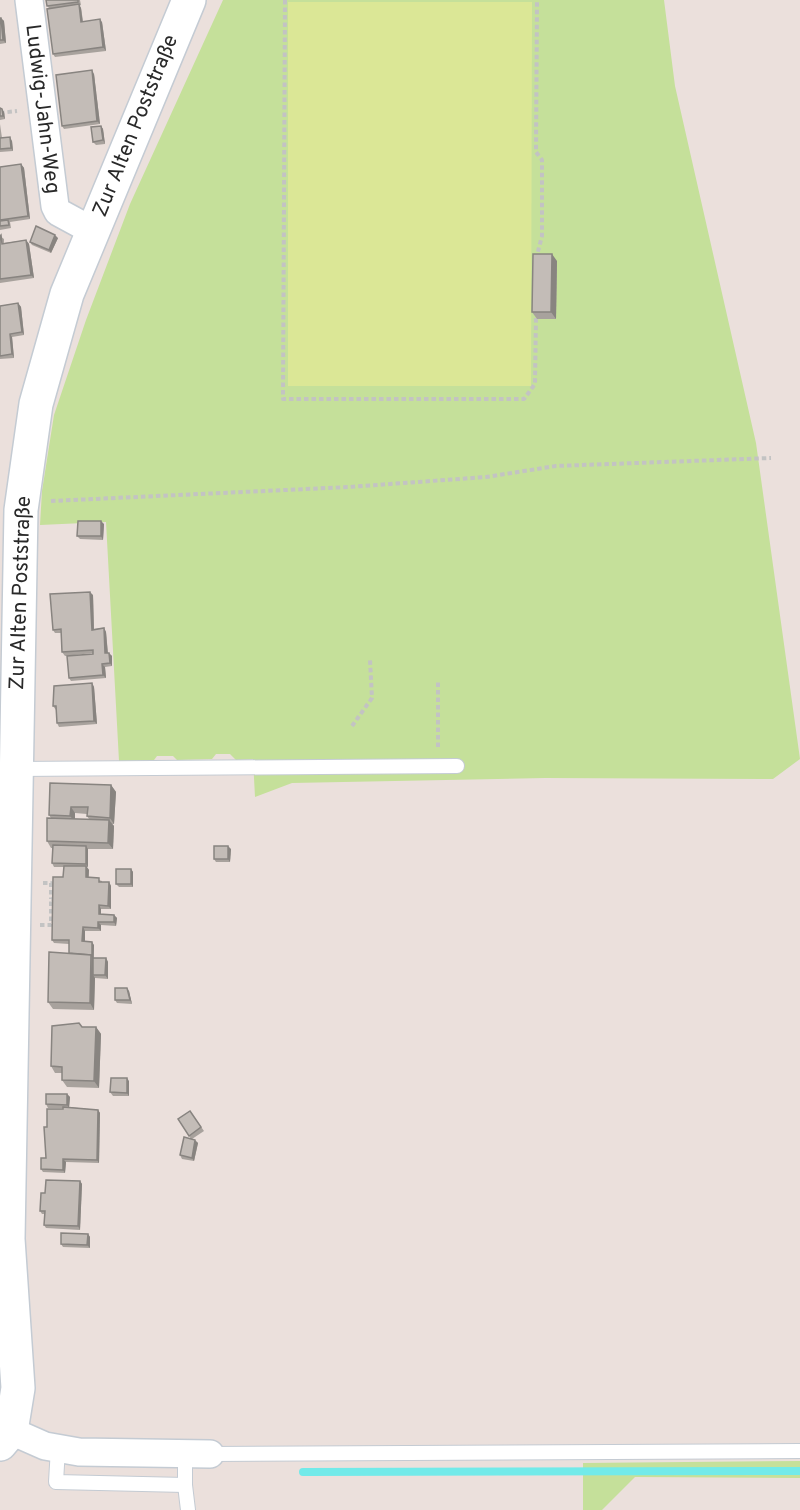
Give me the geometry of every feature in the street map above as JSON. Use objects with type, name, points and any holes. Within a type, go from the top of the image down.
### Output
[{"type":"street","name":"Ludwig-Jahn-Weg","points":[[29,0],[55,206],[58,212],[93,231]]},
{"type":"street","name":"Zur Alten Poststraße","points":[[6,1438],[18,1388],[6,1291],[4,1239],[16,769],[10,511],[29,441],[45,365],[68,294],[189,0]]},
{"type":"street","points":[[6,1438],[79,1452],[198,1454]]},
{"type":"lane","points":[[16,769],[457,766]]},
{"type":"lane","points":[[58,1448],[56,1482],[185,1485]]},
{"type":"lane","points":[[188,1510],[185,1485],[198,1454],[800,1451]]},
{"type":"path","points":[[285,0],[283,399],[524,399],[535,384],[536,313]]},
{"type":"path","points":[[536,265],[536,253],[542,236],[542,160],[536,152],[537,0]]},
{"type":"path","points":[[10,511],[54,500],[349,487],[486,477],[556,466],[771,458]]},
{"type":"path","points":[[352,726],[372,698],[370,660]]},
{"type":"path","points":[[437,766],[438,682]]},
{"type":"path","points":[[34,924],[51,925],[51,899],[55,898]]},
{"type":"green space","points":[[223,0],[664,0],[675,86],[756,443],[800,759],[773,779],[545,778],[292,783],[255,797],[253,759],[236,760],[230,754],[216,754],[212,759],[177,760],[173,756],[157,756],[154,760],[119,761],[106,522],[40,525],[42,491],[54,415],[86,320],[130,204]]},
{"type":"green space","points":[[288,2],[532,2],[531,386],[288,386]]},
{"type":"green space","points":[[800,1461],[800,1478],[635,1477],[602,1510],[583,1510],[583,1463]]},
{"type":"building","points":[[46,0],[78,0],[78,2],[47,6]]},
{"type":"building","points":[[79,4],[81,22],[100,19],[103,47],[53,54],[47,9]]},
{"type":"building","points":[[1,18],[3,40],[0,40]]},
{"type":"building","points":[[92,70],[97,121],[62,126],[56,75]]},
{"type":"building","points":[[101,126],[103,140],[93,142],[91,127]]},
{"type":"building","points":[[10,137],[11,148],[0,149],[0,138]]},
{"type":"building","points":[[21,164],[28,216],[0,220],[0,167]]},
{"type":"building","points":[[8,220],[9,225],[0,226],[0,221]]},
{"type":"building","points":[[36,226],[55,235],[49,250],[30,242]]},
{"type":"building","points":[[1,235],[2,244],[26,240],[31,275],[0,279]]},
{"type":"building","points":[[533,254],[552,254],[551,312],[532,312]]},
{"type":"building","points":[[18,303],[22,332],[10,334],[12,354],[0,356],[0,306]]},
{"type":"building","points":[[78,521],[101,521],[101,536],[77,536]]},
{"type":"building","points":[[90,592],[92,630],[104,628],[105,653],[109,653],[110,663],[102,664],[103,675],[69,678],[67,656],[93,654],[93,650],[62,652],[61,629],[53,630],[50,594]]},
{"type":"building","points":[[92,683],[94,721],[57,723],[56,706],[53,706],[54,686]]},
{"type":"building","points":[[50,783],[111,785],[110,818],[87,816],[88,807],[71,807],[70,816],[49,815]]},
{"type":"building","points":[[47,818],[109,820],[108,843],[47,841]]},
{"type":"building","points":[[53,845],[86,846],[86,864],[52,863]]},
{"type":"building","points":[[214,846],[228,846],[228,859],[214,859]]},
{"type":"building","points":[[64,866],[86,866],[86,877],[99,878],[99,882],[109,882],[108,906],[99,905],[99,914],[114,915],[114,922],[98,922],[98,928],[83,927],[82,941],[92,942],[92,956],[69,953],[69,940],[52,940],[53,877],[63,877]]},
{"type":"building","points":[[116,869],[131,869],[131,884],[116,884]]},
{"type":"building","points":[[49,952],[91,955],[90,1003],[48,1002]]},
{"type":"building","points":[[93,958],[106,958],[105,975],[93,975]]},
{"type":"building","points":[[115,988],[127,988],[130,1000],[115,1000]]},
{"type":"building","points":[[79,1023],[82,1027],[96,1027],[94,1081],[62,1080],[62,1067],[51,1066],[52,1026]]},
{"type":"building","points":[[111,1078],[127,1078],[127,1093],[110,1092]]},
{"type":"building","points":[[46,1094],[67,1094],[67,1105],[46,1104]]},
{"type":"building","points":[[63,1107],[98,1110],[97,1160],[63,1159],[63,1170],[41,1169],[41,1158],[46,1158],[44,1127],[47,1127],[47,1109],[63,1109]]},
{"type":"building","points":[[190,1111],[201,1127],[189,1136],[178,1119]]},
{"type":"building","points":[[184,1137],[195,1140],[192,1158],[180,1155]]},
{"type":"building","points":[[46,1180],[80,1181],[78,1226],[44,1225],[45,1211],[40,1211],[41,1193],[45,1193]]},
{"type":"building","points":[[61,1233],[88,1234],[87,1245],[61,1244]]},
{"type":"waterway","points":[[303,1472],[800,1471]]}]
